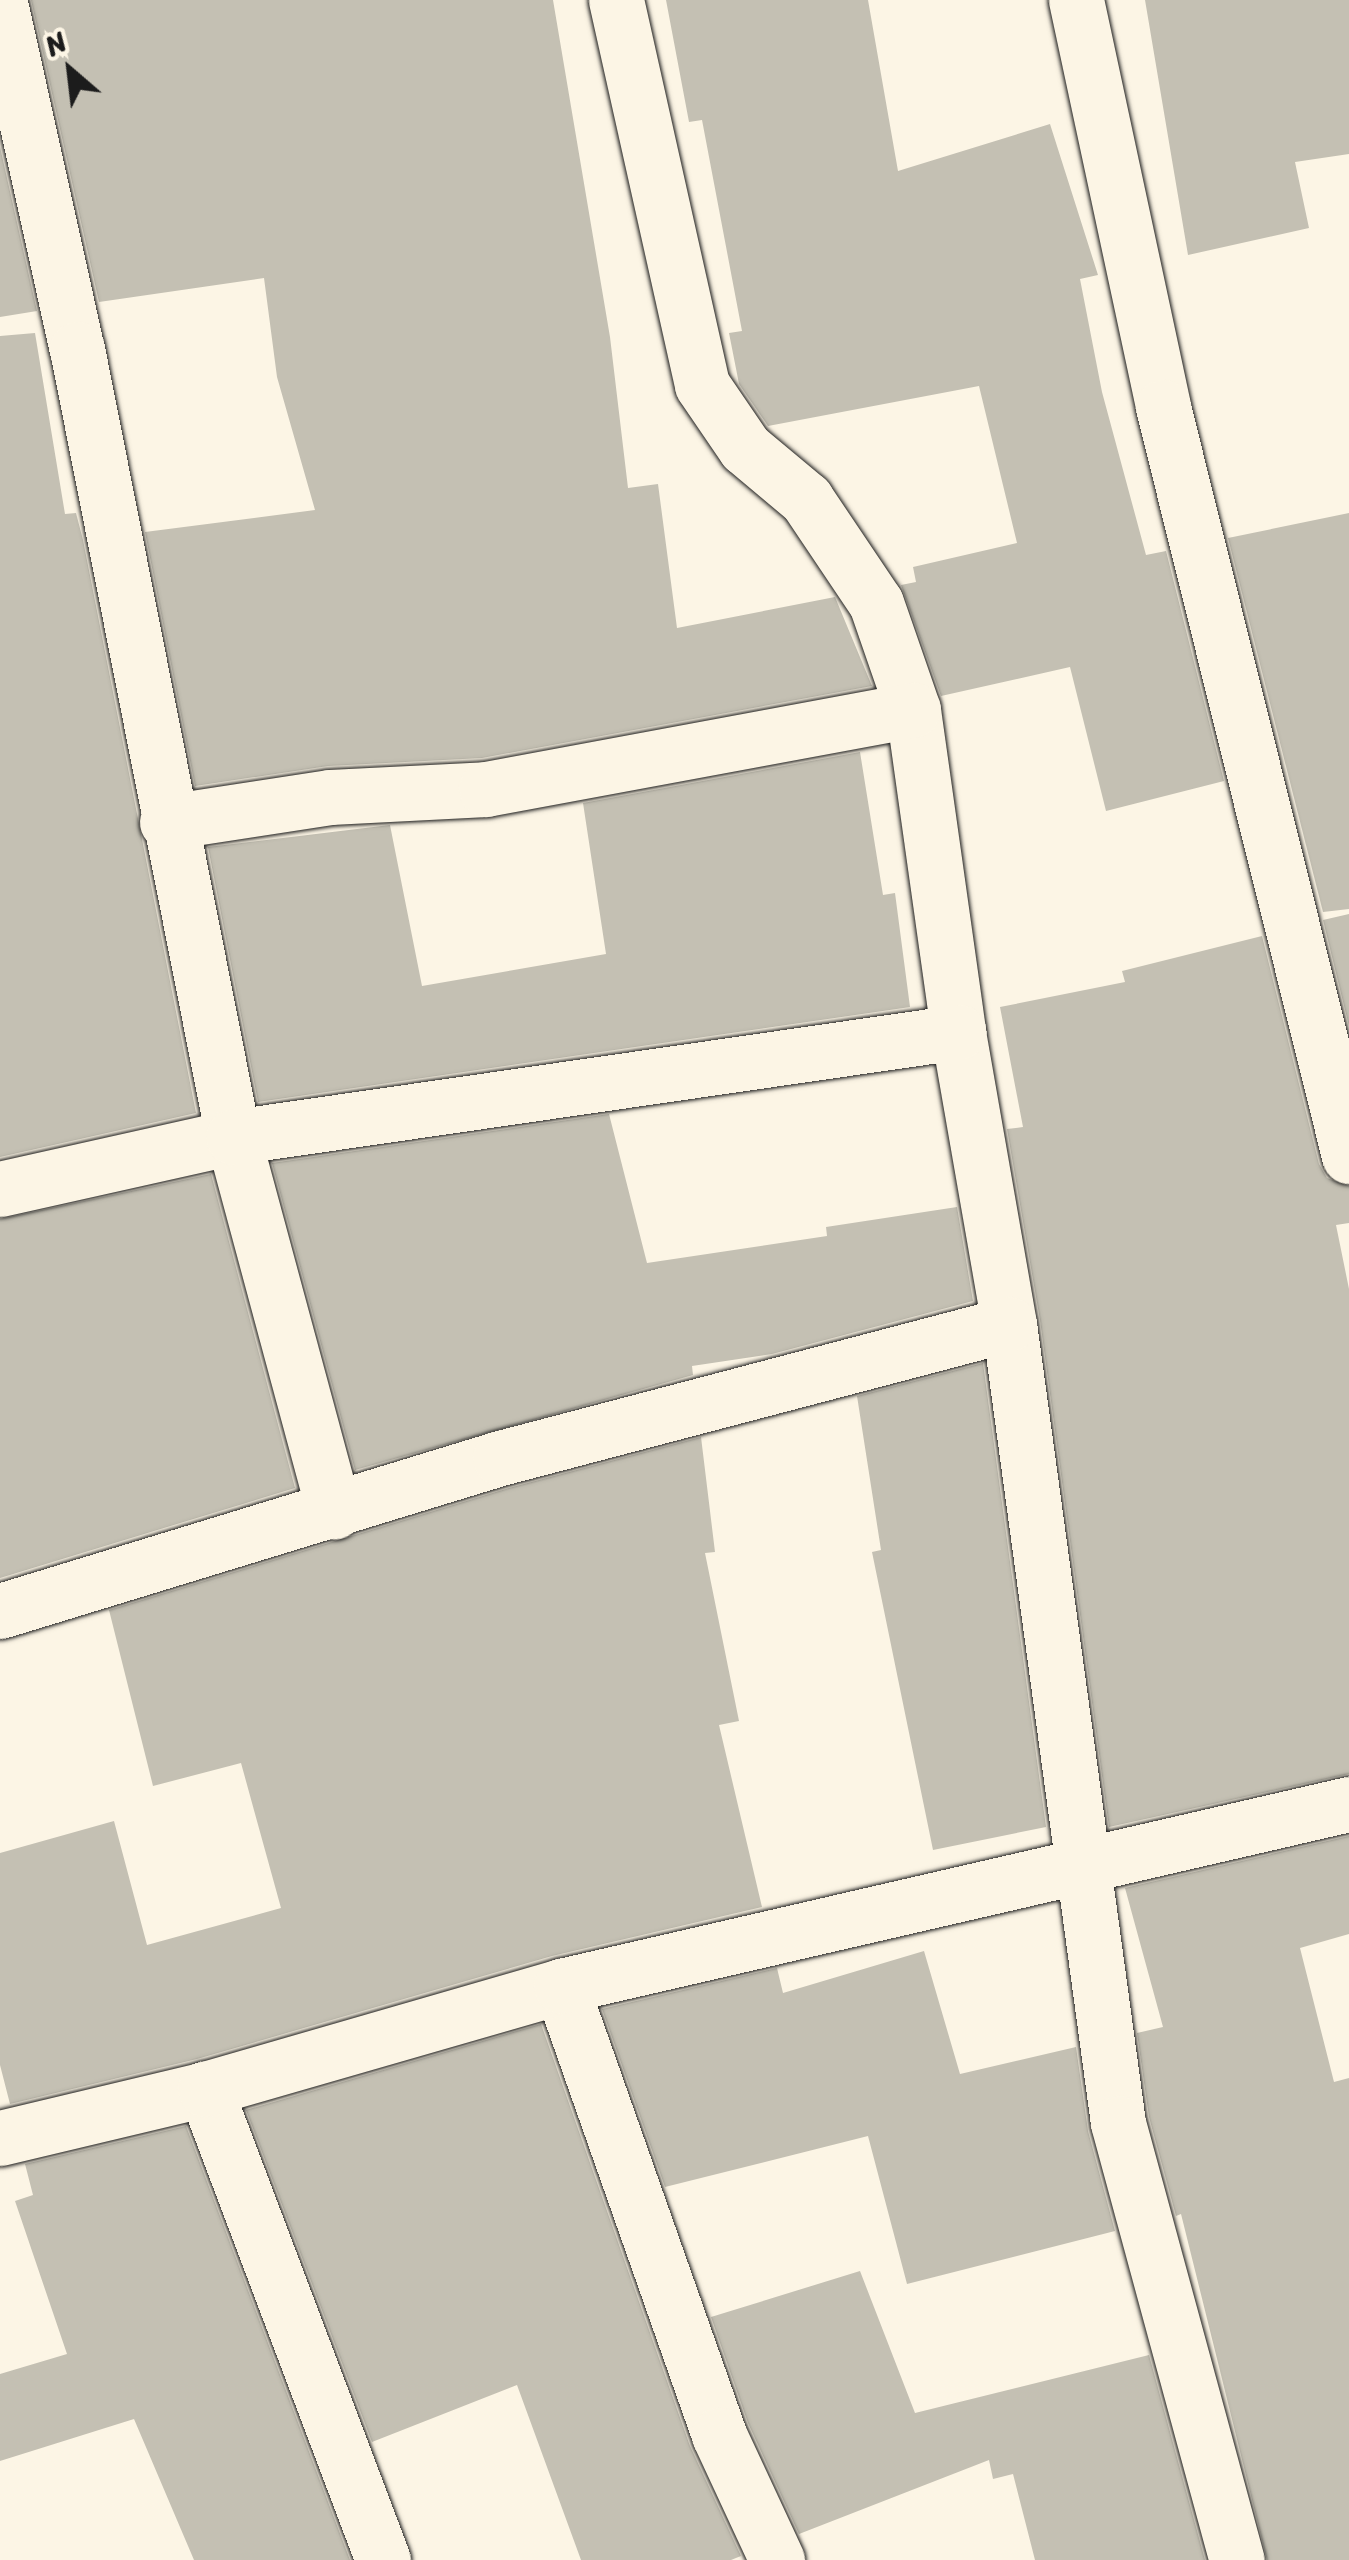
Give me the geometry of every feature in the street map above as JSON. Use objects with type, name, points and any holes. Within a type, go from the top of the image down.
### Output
[{"type":"street","points":[[616,0],[702,385],[745,448],[806,499],[876,603],[913,710],[958,1032],[1010,1324],[1118,2123],[1237,2560]]},
{"type":"street","points":[[1076,0],[1163,407],[1349,1156]]},
{"type":"street","points":[[0,2],[77,348],[167,822],[232,1137],[334,1512]]},
{"type":"street","points":[[167,822],[330,796],[486,789],[913,710]]},
{"type":"street","points":[[0,1188],[232,1137],[958,1032]]},
{"type":"street","points":[[0,1611],[701,1402],[1010,1324]]},
{"type":"street","points":[[0,2138],[205,2090],[562,1986],[1082,1862],[1349,1804]]},
{"type":"street","points":[[562,1986],[718,2435],[776,2560]]},
{"type":"street","points":[[205,2090],[383,2560]]},
{"type":"building","points":[[31,0],[553,0],[610,337],[628,488],[658,484],[677,628],[835,597],[872,686],[482,758],[328,766],[195,786],[145,532],[315,510],[277,377],[264,278],[99,302]]},
{"type":"building","points":[[666,0],[868,0],[898,171],[1050,124],[1098,275],[1080,279],[1102,392],[1146,555],[1166,551],[1224,781],[1106,811],[1070,667],[941,696],[901,585],[916,582],[913,567],[1017,543],[979,386],[768,426],[739,384],[729,333],[742,331],[702,120],[689,122]]},
{"type":"building","points":[[1145,0],[1349,0],[1349,154],[1295,162],[1309,228],[1188,255]]},
{"type":"building","points":[[0,147],[37,311],[0,317]]},
{"type":"building","points":[[35,333],[65,514],[76,513],[83,540],[196,1113],[0,1157],[0,336]]},
{"type":"building","points":[[1349,513],[1349,909],[1323,912],[1228,538]]},
{"type":"building","points":[[860,752],[883,895],[895,893],[910,1007],[258,1102],[208,847],[390,825],[422,986],[606,954],[583,803]]},
{"type":"building","points":[[1349,914],[1349,1026],[1323,920]]},
{"type":"building","points":[[1262,936],[1319,1164],[1327,1178],[1349,1186],[1349,1223],[1336,1225],[1349,1289],[1349,1774],[1109,1827],[1040,1320],[1007,1129],[1023,1127],[1000,1007],[1125,982],[1122,971]]},
{"type":"building","points":[[609,1114],[647,1263],[827,1236],[826,1227],[957,1207],[973,1301],[772,1354],[692,1366],[693,1375],[355,1470],[272,1163]]},
{"type":"building","points":[[211,1174],[295,1488],[0,1578],[0,1219]]},
{"type":"building","points":[[983,1363],[1046,1827],[933,1850],[872,1552],[881,1550],[857,1396]]},
{"type":"building","points":[[701,1437],[715,1552],[705,1553],[739,1721],[719,1725],[762,1907],[552,1956],[197,2059],[10,2104],[0,2065],[0,1853],[114,1821],[147,1945],[281,1908],[241,1763],[153,1786],[109,1610],[509,1488]]},
{"type":"building","points":[[1349,1836],[1349,1934],[1300,1948],[1334,2082],[1349,2078],[1349,2560],[1267,2560],[1181,2214],[1176,2216],[1149,2117],[1137,2033],[1163,2027],[1125,1888]]},
{"type":"building","points":[[924,1951],[960,2074],[1076,2047],[1088,2131],[1115,2231],[907,2284],[868,2136],[665,2187],[602,2009],[777,1968],[783,1993]]},
{"type":"building","points":[[541,2024],[690,2446],[741,2556],[731,2560],[581,2560],[517,2385],[372,2442],[246,2110]]},
{"type":"building","points":[[186,2126],[350,2560],[194,2560],[134,2419],[0,2461],[0,2374],[67,2354],[15,2201],[33,2195],[25,2164]]},
{"type":"building","points":[[860,2271],[915,2413],[1149,2355],[1205,2560],[1035,2560],[1013,2474],[993,2479],[989,2460],[799,2534],[748,2423],[711,2317]]}]
